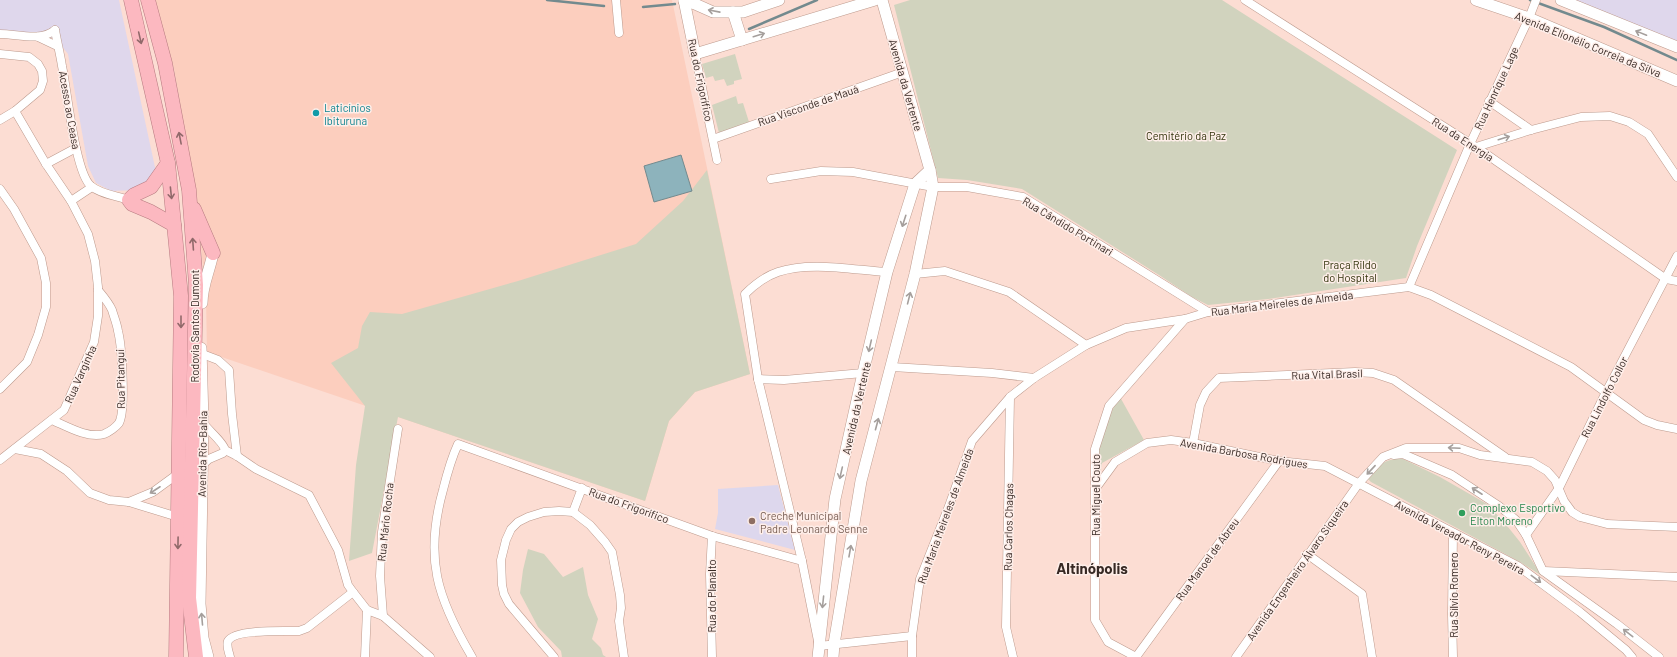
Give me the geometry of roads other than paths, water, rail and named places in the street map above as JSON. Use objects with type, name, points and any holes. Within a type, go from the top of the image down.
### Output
[{"type":"highway","name":"Rodovia Santos Dumont","points":[[131,0],[168,163],[181,296],[176,657]]},
{"type":"highway","name":"Rodovia Santos Dumont","points":[[148,0],[166,63],[190,190],[196,284],[198,352],[189,598],[196,657]]},
{"type":"highway","points":[[168,163],[151,187],[134,195],[129,200],[132,204],[151,212],[174,225]]},
{"type":"highway","points":[[190,190],[194,209],[213,253]]},
{"type":"street","points":[[616,0],[619,32]]},
{"type":"street","points":[[684,0],[713,12],[743,12],[779,0]]},
{"type":"street","name":"Rua do Frigorífico","points":[[684,0],[718,160]]},
{"type":"street","points":[[695,54],[875,0]]},
{"type":"street","name":"Avenida da Vertente","points":[[833,657],[861,482],[915,274],[933,187],[930,170],[882,0]]},
{"type":"street","name":"Rua da Energia","points":[[1245,0],[1473,145],[1666,279],[1677,281]]},
{"type":"street","name":"Avenida Elionélio Correia da Silva","points":[[1476,0],[1529,18],[1677,81]]},
{"type":"street","name":"Rua Henrique Lage","points":[[1409,287],[1473,145],[1489,101],[1529,18],[1536,0]]},
{"type":"street","points":[[1561,0],[1677,47]]},
{"type":"street","points":[[733,12],[742,40]]},
{"type":"street","name":"Acesso ao Ceasa","points":[[38,37],[55,30],[76,148],[83,173],[86,180],[92,187]]},
{"type":"street","points":[[0,34],[38,37],[57,46]]},
{"type":"street","points":[[0,120],[15,111],[40,90],[43,81],[42,71],[38,64],[29,57],[1,55]]},
{"type":"street","name":"Rua Visconde de Mauá","points":[[713,139],[903,72]]},
{"type":"street","points":[[1489,101],[1531,130]]},
{"type":"street","name":"Rua Varginha","points":[[0,460],[64,410],[94,342],[98,316],[98,290],[95,260],[88,234],[71,201],[46,164],[15,111]]},
{"type":"street","points":[[1473,145],[1581,117],[1610,116],[1623,119],[1648,134],[1677,177]]},
{"type":"street","points":[[46,164],[76,148]]},
{"type":"street","name":"Avenida da Vertente","points":[[818,651],[835,499],[863,373],[887,272],[915,184],[930,170]]},
{"type":"street","name":"Rua Cândido Portinari","points":[[771,179],[821,171],[853,172],[933,187],[967,186],[1023,197],[1208,312]]},
{"type":"street","points":[[71,201],[92,187],[129,200]]},
{"type":"street","points":[[0,189],[14,209],[41,258],[46,283],[46,307],[38,336],[27,362],[0,389]]},
{"type":"street","name":"Avenida Rio-Bahia","points":[[208,657],[203,638],[200,604],[201,466],[203,422],[198,352],[202,292],[213,253]]},
{"type":"street","name":"Rua Lindolfo Collor","points":[[1526,535],[1559,488],[1606,392],[1677,256]]},
{"type":"street","points":[[887,272],[804,266],[777,272],[755,284],[745,294],[758,379],[802,560],[818,651],[834,644],[912,636]]},
{"type":"street","points":[[915,274],[944,271],[1010,292],[1086,345]]},
{"type":"street","name":"Rua Maria Meireles de Almeida","points":[[912,657],[912,636],[920,579],[949,506],[972,441],[1010,397],[1034,378],[1086,345],[1126,328],[1185,319],[1208,312],[1409,287],[1432,295],[1571,367],[1606,392],[1629,411],[1644,420],[1657,425],[1677,429]]},
{"type":"street","name":"Rua Pitangui","points":[[52,420],[73,429],[96,435],[104,434],[112,430],[119,423],[122,409],[122,388],[118,331],[112,309],[98,290]]},
{"type":"street","name":"Rua Miguel Couto","points":[[1136,657],[1108,642],[1095,620],[1095,449],[1109,406],[1185,319]]},
{"type":"street","points":[[198,352],[218,360],[229,370],[237,456]]},
{"type":"street","points":[[892,367],[992,373],[1034,378]]},
{"type":"street","name":"Rua Vital Brasil","points":[[1193,443],[1200,405],[1206,392],[1219,378],[1355,372],[1372,373],[1394,380],[1506,457]]},
{"type":"street","points":[[758,379],[784,380],[863,373]]},
{"type":"street","name":"Rua Carlos Chagas","points":[[1010,397],[1006,627],[1013,657]]},
{"type":"street","points":[[203,422],[208,431],[224,445],[225,450],[256,469],[309,494],[338,550],[348,585],[353,592],[367,610],[383,616],[430,657]]},
{"type":"street","name":"Rua Mário Rocha","points":[[383,616],[380,576],[382,532],[398,429]]},
{"type":"street","name":"Avenida Barbosa Rodrigues","points":[[1096,488],[1115,462],[1147,443],[1171,440],[1193,443],[1279,461],[1325,466],[1359,483]]},
{"type":"street","name":"Rua do Frigorífico","points":[[472,657],[446,606],[439,586],[433,547],[437,512],[450,462],[458,444],[712,536],[802,560]]},
{"type":"street","points":[[1383,457],[1406,448],[1460,448],[1480,455],[1521,459],[1539,465],[1547,471],[1559,488],[1569,509],[1580,517],[1606,524],[1677,527]]},
{"type":"street","points":[[15,449],[41,454],[67,471],[90,493],[109,500],[129,502],[178,517]]},
{"type":"street","points":[[201,466],[209,459],[223,453],[225,450]]},
{"type":"street","name":"Avenida Vereador Reny Pereira","points":[[1383,457],[1403,454],[1452,475],[1499,506],[1516,520],[1526,535],[1543,571],[1617,624],[1659,657]]},
{"type":"street","name":"Avenida Engenheiro Álvaro Siqueira","points":[[1236,657],[1307,554],[1359,483],[1383,457]]},
{"type":"street","name":"Rua Manoel de Abreu","points":[[1136,657],[1279,461]]},
{"type":"street","points":[[129,502],[153,492],[179,473]]},
{"type":"street","name":"Avenida Vereador Reny Pereira","points":[[1359,483],[1518,566],[1580,612],[1626,650],[1632,657]]},
{"type":"street","points":[[573,512],[582,488]]},
{"type":"street","points":[[554,657],[509,604],[504,594],[502,585],[501,560],[506,540],[511,529],[518,522],[528,516],[544,512],[560,511],[573,512],[590,525],[612,552],[620,595],[619,621],[624,657]]},
{"type":"street","name":"Rua Sílvio Romero","points":[[1453,533],[1453,657]]},
{"type":"street","name":"Rua do Planalto","points":[[712,536],[710,574],[712,657]]},
{"type":"street","points":[[1307,554],[1362,594],[1372,657]]},
{"type":"street","points":[[1543,571],[1677,577]]},
{"type":"street","points":[[230,657],[228,641],[232,637],[243,633],[299,631],[307,628],[353,592]]},
{"type":"street","points":[[364,657],[367,610]]},
{"type":"water","points":[[681,155],[692,191],[654,202],[644,166]]},
{"type":"waterway","points":[[547,0],[604,6]]},
{"type":"waterway","points":[[749,29],[817,0]]},
{"type":"waterway","points":[[1530,0],[1604,27],[1677,60]]},
{"type":"waterway","points":[[643,7],[675,4]]},
{"type":"place","name":"Laticínios Ibituruna","points":[[316,113]]},
{"type":"place","name":"Complexo Esportivo Elton Moreno","points":[[1462,513]]},
{"type":"place","name":"Creche Municipal Padre Leonardo Senne","points":[[752,521]]},
{"type":"district","name":"Altinópolis","points":[[1092,568]]},
{"type":"park label","name":"Cemitério da Paz","points":[[1186,135]]},
{"type":"park label","name":"Praça Rildo do Hospital","points":[[1350,270]]}]
